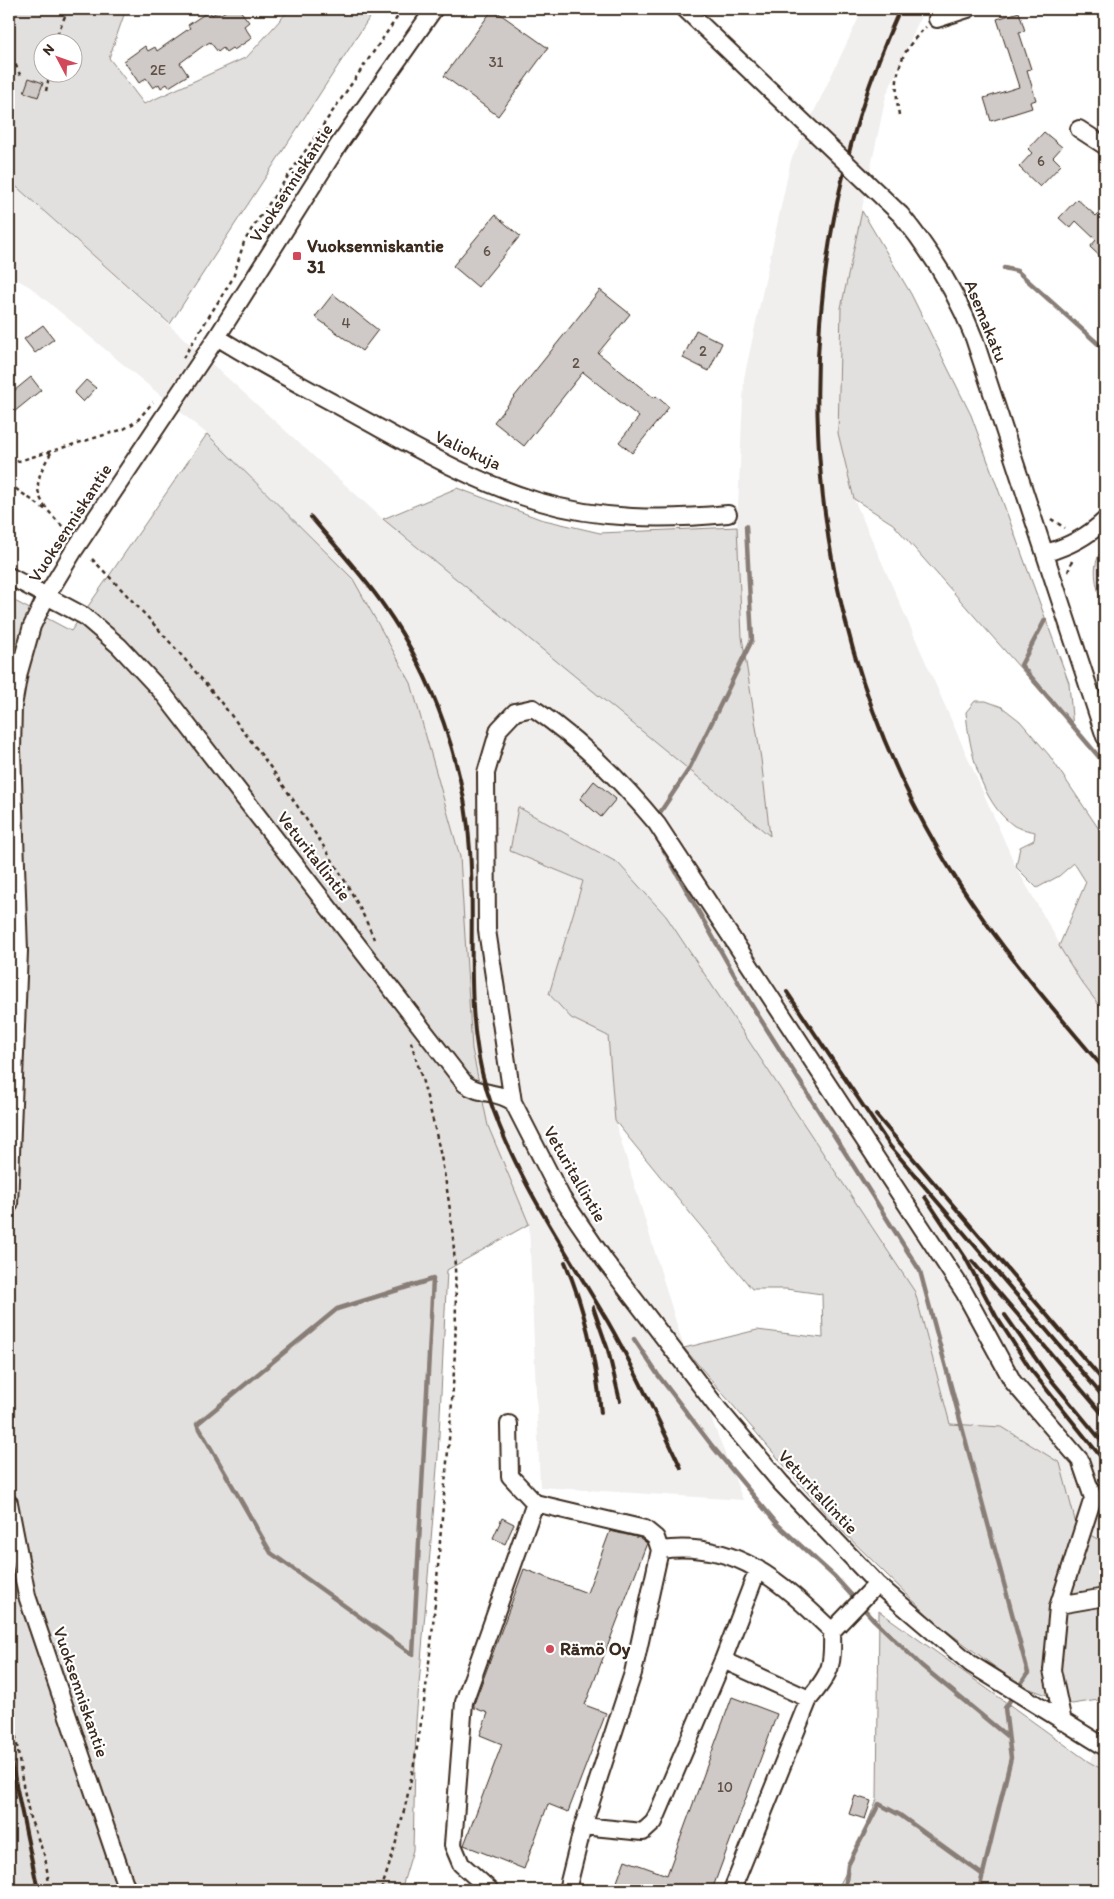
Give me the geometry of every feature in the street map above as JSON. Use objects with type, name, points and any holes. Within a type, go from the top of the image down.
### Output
[{"type":"street","name":"Vuoksenniskantie","points":[[9,1204],[19,951],[12,750],[13,706],[19,672],[32,626],[47,595],[73,552],[217,337],[339,144],[434,9]]},
{"type":"street","name":"Asemakatu","points":[[684,9],[901,215],[939,264],[964,312],[1046,553],[1105,737]]},
{"type":"street","points":[[937,19],[968,9]]},
{"type":"street","points":[[1079,129],[1105,146]]},
{"type":"street","name":"Valiokuja","points":[[217,337],[433,457],[485,482],[537,501],[589,512],[639,518],[680,519],[728,514]]},
{"type":"street","points":[[1046,553],[1069,546],[1091,534],[1105,520]]},
{"type":"street","name":"Veturitallintie","points":[[9,576],[84,616],[119,646],[162,692],[465,1084],[473,1090],[503,1095],[513,1102],[562,1198],[605,1261],[720,1411],[781,1483],[877,1584],[972,1664],[1105,1747]]},
{"type":"street","points":[[513,1102],[487,930],[486,773],[499,729],[515,712],[533,708],[570,733],[629,790],[657,824],[964,1292],[1013,1382],[1080,1460],[1093,1498],[1058,1605],[1052,1670],[1064,1722]]},
{"type":"street","points":[[509,1424],[510,1476],[535,1503],[645,1529],[656,1538],[660,1550],[633,1673],[583,1826],[567,1890]]},
{"type":"street","points":[[1088,1482],[1098,1485],[1105,1491]]},
{"type":"street","name":"Vuoksenniskantie","points":[[9,1503],[27,1596],[127,1890]]},
{"type":"street","points":[[490,1890],[461,1864],[453,1845],[464,1702],[535,1503]]},
{"type":"street","points":[[660,1550],[680,1547],[713,1550],[758,1569],[797,1598],[832,1631],[833,1661],[824,1681],[809,1699],[732,1890]]},
{"type":"street","points":[[583,1826],[643,1832],[654,1822],[724,1660],[758,1569]]},
{"type":"street","points":[[832,1631],[877,1584]]},
{"type":"street","points":[[1058,1605],[1105,1597]]},
{"type":"street","points":[[724,1660],[809,1699]]},
{"type":"path","points":[[58,32],[68,9]]},
{"type":"path","points":[[182,360],[233,278],[244,242],[252,227],[403,9]]},
{"type":"path","points":[[899,115],[895,89],[897,73],[904,55],[916,36],[937,19]]},
{"type":"path","points":[[9,50],[21,77]]},
{"type":"path","points":[[46,91],[48,82]]},
{"type":"path","points":[[9,464],[124,429],[137,421],[152,404]]},
{"type":"path","points":[[48,512],[38,493],[37,480],[52,452]]},
{"type":"path","points":[[9,484],[48,512],[63,527]]},
{"type":"path","points":[[92,559],[174,647],[266,759],[335,864],[366,920],[377,945]]},
{"type":"path","points":[[381,1890],[392,1858],[422,1722],[432,1645],[453,1373],[455,1291],[450,1204],[439,1143],[408,1032]]},
{"type":"path","points":[[9,1705],[13,1717],[30,1818],[45,1857],[50,1890]]},
{"type":"shaded area","points":[[9,9],[126,9],[109,58],[144,104],[247,57],[290,9],[375,9],[170,324],[9,180]]},
{"type":"shaded area","points":[[863,9],[924,9],[886,96],[841,308],[838,433],[854,499],[1016,867],[1080,980],[1105,1013],[1105,1543],[1077,1528],[1002,1427],[950,1424],[915,1292],[666,916],[618,863],[510,851],[583,881],[549,994],[571,1018],[608,1036],[615,1121],[684,1348],[743,1500],[540,1487],[529,1224],[488,1126],[472,1049],[353,579],[207,434],[30,287],[9,275],[9,180],[383,519],[769,835],[761,759],[742,637],[737,527],[744,378],[791,160]]},
{"type":"shaded area","points":[[862,211],[911,294],[971,415],[1069,683],[1073,728],[893,524],[854,499],[838,433],[841,308]]},
{"type":"shaded area","points":[[207,434],[353,579],[411,683],[460,857],[472,1049],[488,1126],[529,1224],[447,1270],[438,1456],[416,1721],[413,1850],[401,1890],[9,1890],[9,598],[71,631]]},
{"type":"shaded area","points":[[457,488],[540,519],[600,533],[737,527],[742,637],[761,759],[770,836],[383,519]]},
{"type":"shaded area","points":[[1105,546],[1105,613],[1097,587],[1095,570],[1096,562]]},
{"type":"shaded area","points":[[975,701],[986,701],[1002,707],[1020,721],[1049,755],[1105,838],[1105,1013],[1080,980],[1059,946],[1086,882],[1074,863],[1059,876],[1037,888],[1016,867],[1020,847],[1034,840],[1035,832],[1013,825],[1002,815],[985,789],[970,742],[966,712]]},
{"type":"shaded area","points":[[518,807],[618,863],[666,916],[915,1292],[950,1424],[1002,1427],[1060,1463],[1077,1528],[1105,1543],[1105,1699],[1072,1704],[1019,1685],[935,1622],[829,1518],[684,1348],[757,1330],[823,1338],[822,1294],[786,1289],[752,1289],[615,1121],[608,1036],[571,1018],[549,994],[583,881],[510,851]]},
{"type":"shaded area","points":[[879,1611],[1089,1762],[1105,1771],[1105,1890],[837,1890],[854,1857],[877,1799]]},
{"type":"shaded area","points":[[1105,1736],[1105,1771],[1089,1762]]},
{"type":"building","points":[[229,9],[239,9],[249,22],[244,26],[252,38],[234,50],[232,48],[226,52],[223,48],[218,52],[210,42],[203,46],[180,63],[188,75],[169,87],[167,84],[161,88],[159,84],[153,88],[146,78],[139,83],[124,61],[145,46],[148,51],[155,47],[157,51],[190,28],[188,25],[209,11],[212,15],[218,11],[221,14]]},
{"type":"building","points":[[493,9],[548,48],[498,116],[444,76]]},
{"type":"building","points":[[1019,12],[1025,31],[1019,32],[1031,69],[1027,70],[1036,100],[1030,102],[1032,108],[991,121],[984,98],[1019,87],[997,19]]},
{"type":"building","points":[[29,78],[32,79],[32,82],[43,83],[38,97],[24,92]]},
{"type":"building","points":[[1044,132],[1062,147],[1053,157],[1061,165],[1040,187],[1019,167],[1032,153],[1028,149]]},
{"type":"building","points":[[1077,199],[1096,216],[1098,214],[1105,221],[1105,261],[1090,247],[1096,240],[1076,221],[1070,228],[1059,218]]},
{"type":"building","points":[[495,215],[520,236],[478,287],[453,266]]},
{"type":"building","points":[[600,290],[630,314],[598,353],[654,398],[656,396],[669,407],[632,453],[619,442],[639,417],[583,372],[524,446],[494,422]]},
{"type":"building","points":[[333,294],[378,330],[362,351],[315,317]]},
{"type":"building","points":[[43,325],[54,339],[35,353],[24,339]]},
{"type":"building","points":[[696,330],[722,343],[709,371],[683,358]]},
{"type":"building","points":[[31,377],[41,390],[9,416],[9,395]]},
{"type":"building","points":[[86,380],[96,388],[83,402],[74,393]]},
{"type":"building","points":[[594,781],[616,799],[601,817],[580,799]]},
{"type":"building","points":[[502,1518],[514,1524],[505,1544],[493,1538]]},
{"type":"building","name":"Rämö Oy","points":[[610,1531],[640,1538],[647,1543],[585,1705],[606,1713],[568,1812],[548,1804],[524,1869],[464,1845],[502,1744],[480,1735],[488,1713],[474,1708],[474,1704],[524,1569],[587,1593]]},
{"type":"building","points":[[732,1697],[777,1714],[712,1890],[614,1890],[625,1860],[667,1875]]},
{"type":"building","points":[[855,1796],[871,1801],[865,1819],[849,1814]]},
{"type":"waterway","points":[[1004,268],[1017,271],[1105,350]]},
{"type":"waterway","points":[[657,817],[689,769],[752,640],[746,526]]},
{"type":"waterway","points":[[1045,620],[1021,665],[1105,764]]},
{"type":"waterway","points":[[657,838],[749,1001],[920,1271],[1028,1673],[1005,1708],[1011,1758],[979,1890]]},
{"type":"waterway","points":[[433,1279],[413,1655],[271,1553],[197,1424],[337,1309],[433,1279]]},
{"type":"waterway","points":[[634,1339],[658,1375],[713,1447],[778,1525],[835,1577],[874,1620],[922,1666],[1008,1737]]},
{"type":"waterway","points":[[845,1890],[848,1865],[879,1804],[900,1815],[983,1875]]},
{"type":"railway","points":[[900,9],[861,112],[834,217],[820,325],[818,434],[829,542],[853,648],[889,751],[938,849],[995,936],[1105,1070]]},
{"type":"railway","points":[[311,517],[367,583],[402,633],[431,692],[443,722],[454,754],[467,818],[470,850],[475,1032],[487,1091],[498,1122],[525,1181],[618,1340],[681,1468]]},
{"type":"railway","points":[[787,992],[890,1146],[1105,1399]]},
{"type":"railway","points":[[876,1115],[1105,1383]]},
{"type":"railway","points":[[925,1197],[965,1257],[996,1316],[1031,1370],[1105,1462]]},
{"type":"railway","points":[[972,1261],[1105,1417]]},
{"type":"railway","points":[[565,1262],[579,1299],[589,1336],[601,1413]]},
{"type":"railway","points":[[593,1307],[608,1350],[620,1401]]},
{"type":"railway","points":[[1005,1315],[1048,1376],[1105,1445]]},
{"type":"railway","points":[[9,1751],[38,1890]]},
{"type":"place","name":"Vuoksenniskantie 31","points":[[297,256]]},
{"type":"place","name":"Rämö Oy","points":[[550,1649]]}]
